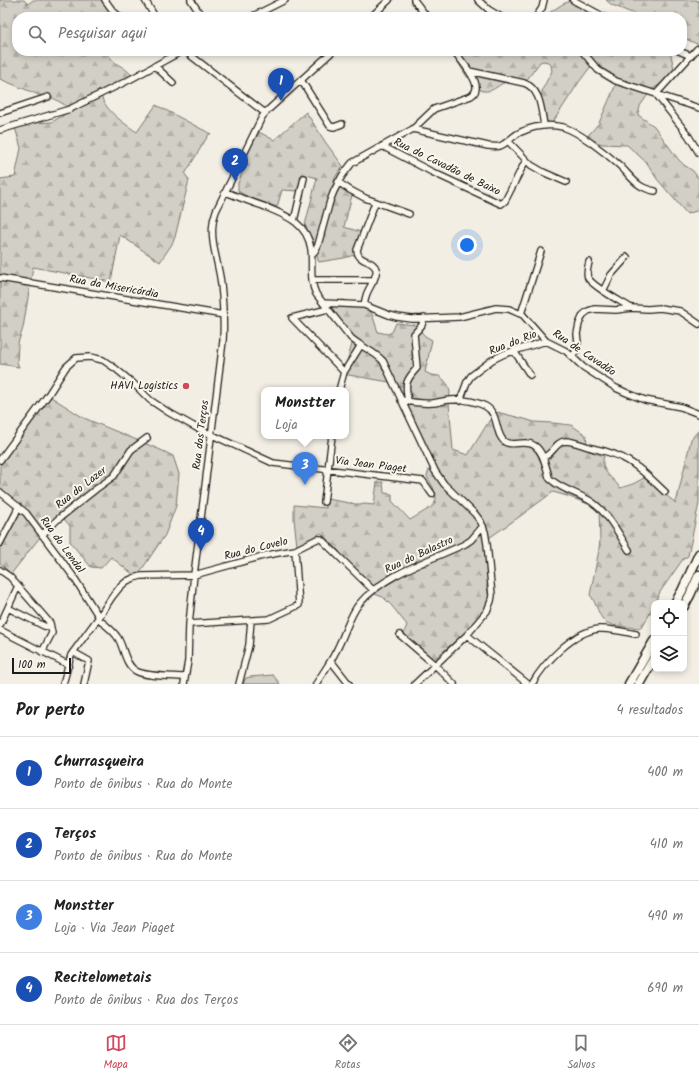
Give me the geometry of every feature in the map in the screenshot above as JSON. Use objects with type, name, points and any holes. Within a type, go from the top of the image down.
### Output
[{"type":"highway","points":[[678,600],[699,554]]},
{"type":"highway","points":[[687,600],[699,575]]},
{"type":"highway","points":[[629,684],[651,646]]},
{"type":"highway","points":[[639,684],[651,663]]},
{"type":"street","points":[[105,0],[113,12]]},
{"type":"street","points":[[145,0],[152,12]]},
{"type":"street","points":[[191,0],[199,12]]},
{"type":"street","points":[[261,12],[285,0]]},
{"type":"street","points":[[377,12],[390,0]]},
{"type":"street","points":[[414,0],[423,12]]},
{"type":"street","points":[[478,0],[492,12]]},
{"type":"street","points":[[539,12],[544,0]]},
{"type":"street","points":[[573,0],[595,12]]},
{"type":"street","points":[[656,94],[697,49]]},
{"type":"street","points":[[687,54],[691,56]]},
{"type":"street","points":[[0,130],[70,109],[174,56]]},
{"type":"street","points":[[190,56],[265,113]]},
{"type":"street","name":"Rua dos Terços","points":[[184,684],[188,661],[189,624],[194,575],[223,341],[224,316],[221,283],[213,242],[213,222],[216,211],[265,113],[327,56]]},
{"type":"street","points":[[312,254],[318,245],[330,201],[338,182],[346,169],[352,163],[413,129],[434,109],[474,94],[476,90],[476,83],[458,56]]},
{"type":"street","points":[[586,56],[598,70],[616,81],[699,108]]},
{"type":"street","points":[[155,66],[173,83]]},
{"type":"street","points":[[469,71],[528,84],[538,96],[544,125]]},
{"type":"street","points":[[301,80],[329,125],[334,127],[342,124]]},
{"type":"street","points":[[656,94],[688,135],[699,153]]},
{"type":"street","points":[[0,113],[48,97]]},
{"type":"street","points":[[413,129],[488,146],[500,146],[520,132],[544,125],[562,127],[574,132],[619,165],[640,186],[647,190],[655,191]]},
{"type":"street","points":[[508,141],[536,168],[566,182]]},
{"type":"street","name":"Rua do Cavadão de Baixo","points":[[382,146],[432,172],[501,204],[505,201],[526,160]]},
{"type":"street","points":[[294,221],[304,178]]},
{"type":"street","points":[[338,182],[360,196],[409,214]]},
{"type":"street","points":[[226,192],[278,212],[303,228],[307,235],[312,254],[312,280],[314,290],[348,335],[375,353],[383,361],[435,471],[444,484],[475,514],[483,526],[490,562],[491,601],[487,611],[467,635],[416,684]]},
{"type":"street","points":[[364,305],[366,295],[374,280],[376,269],[372,264],[358,256],[357,250],[376,203]]},
{"type":"street","points":[[521,314],[541,252]]},
{"type":"street","points":[[603,290],[611,275],[627,258]]},
{"type":"street","points":[[589,262],[588,277],[600,289],[632,308]]},
{"type":"street","name":"Rua da Misericórdia","points":[[0,278],[224,316]]},
{"type":"street","points":[[312,280],[374,280]]},
{"type":"street","name":"Rua de Cavadão","points":[[323,303],[364,305],[397,317],[412,319],[459,317],[496,308],[509,309],[527,318],[546,341],[566,351],[578,364],[626,393],[652,402],[681,407],[699,414]]},
{"type":"street","points":[[572,357],[576,351],[578,342],[577,334],[583,315],[594,309],[616,310],[632,308],[660,308],[680,311],[699,324]]},
{"type":"street","points":[[328,309],[292,318],[344,372]]},
{"type":"street","points":[[408,401],[406,382],[417,368],[414,334],[422,325],[424,318]]},
{"type":"street","name":"Rua do Rio","points":[[460,401],[467,382],[471,376],[492,360],[546,341]]},
{"type":"street","points":[[340,387],[344,372],[361,345]]},
{"type":"street","points":[[514,351],[530,375]]},
{"type":"street","name":"Via Jean Piaget","points":[[0,460],[48,395],[66,367],[76,358],[90,357],[103,360],[116,369],[150,400],[168,412],[211,435],[273,463],[423,482],[432,494]]},
{"type":"street","points":[[401,400],[431,403],[449,400],[471,401],[486,406],[493,414],[500,436],[506,443],[528,443],[535,446],[543,457],[549,478],[563,489],[590,501],[599,507],[610,520],[629,550]]},
{"type":"street","name":"Rua do Lazer","points":[[42,535],[57,520],[114,476],[131,450],[147,438]]},
{"type":"street","points":[[324,502],[332,439]]},
{"type":"street","points":[[543,457],[547,456],[564,441],[605,451],[616,455],[637,467],[665,492]]},
{"type":"street","name":"Rua do Lendal","points":[[0,492],[26,513],[73,576],[98,618],[111,628],[119,638],[128,662],[135,671],[145,674],[185,677]]},
{"type":"street","points":[[0,543],[16,513],[18,506]]},
{"type":"street","name":"Rua do Balastro","points":[[316,684],[332,661],[347,625],[359,604],[373,590],[392,577],[465,544],[471,540],[483,526]]},
{"type":"street","name":"Rua do Covelo","points":[[73,652],[120,587],[127,581],[142,576],[194,575],[295,550],[317,539],[321,539],[373,590]]},
{"type":"street","points":[[189,624],[269,619],[299,604],[295,550]]},
{"type":"street","points":[[0,570],[10,577],[50,623],[52,633],[42,652]]},
{"type":"street","points":[[0,625],[18,586]]},
{"type":"street","points":[[8,608],[44,626],[50,627]]},
{"type":"street","points":[[239,684],[249,645],[251,620]]},
{"type":"street","points":[[532,684],[540,670],[562,648],[578,636],[589,631],[600,629],[636,634]]},
{"type":"street","points":[[0,630],[69,665]]},
{"type":"street","points":[[400,635],[435,665],[454,684]]},
{"type":"street","points":[[467,635],[528,684]]},
{"type":"street","points":[[63,684],[73,652],[89,661],[84,684]]},
{"type":"street","points":[[332,661],[349,684]]},
{"type":"green space","points":[[0,0],[24,0],[28,4],[33,0],[103,0],[112,12],[12,12],[12,56],[109,56],[126,69],[132,76],[100,92],[109,110],[120,120],[137,132],[156,105],[211,134],[209,134],[185,174],[189,180],[175,237],[160,262],[120,235],[111,282],[33,267],[23,328],[18,343],[17,362],[19,367],[0,364],[0,179],[15,177],[21,148],[14,124],[52,122],[67,113],[65,105],[53,98],[39,95],[0,79]]},
{"type":"green space","points":[[606,0],[697,0],[699,4],[699,45],[687,39],[687,12],[630,12],[612,5]]},
{"type":"green space","points":[[572,1],[589,12],[551,12]]},
{"type":"green space","points":[[454,56],[671,56],[675,73],[651,90],[640,106],[638,115],[654,126],[678,159],[693,171],[699,179],[699,210],[687,214],[657,179],[647,163],[627,145],[603,144],[585,141],[585,139],[599,123],[616,84],[591,66],[549,128],[540,101],[543,88],[552,71],[551,65],[548,62],[540,62],[526,81],[508,81],[492,90],[482,91],[474,79],[467,77]]},
{"type":"green space","points":[[306,112],[343,166],[333,182],[352,195],[344,227],[361,232],[354,255],[344,258],[319,262],[314,243],[305,225],[317,178],[303,174],[299,191],[282,190],[277,207],[248,197],[238,191],[238,183],[241,176],[243,162],[257,131],[274,140]]},
{"type":"green space","points":[[344,300],[366,307],[372,314],[378,332],[388,334],[392,332],[396,323],[415,325],[425,336],[432,340],[425,372],[431,375],[439,376],[448,385],[450,392],[449,403],[453,450],[468,455],[489,421],[497,412],[534,422],[571,425],[586,435],[586,450],[604,456],[603,466],[605,470],[620,488],[633,484],[644,478],[676,503],[691,439],[699,430],[699,503],[688,556],[683,559],[656,600],[651,600],[651,611],[641,628],[609,624],[600,615],[590,595],[600,541],[599,508],[553,492],[486,540],[488,577],[487,587],[489,598],[484,611],[472,627],[433,660],[403,635],[407,625],[392,606],[383,597],[372,593],[341,559],[339,551],[321,533],[297,546],[294,505],[326,508],[327,499],[361,505],[374,505],[377,482],[383,482],[384,493],[392,494],[392,501],[410,520],[434,505],[436,499],[433,487],[427,476],[432,461],[395,383],[343,374],[353,341],[333,313],[332,306],[335,301]]},
{"type":"green space","points":[[48,395],[84,418],[173,456],[179,474],[176,506],[165,535],[140,572],[134,575],[111,557],[101,568],[91,567],[70,542],[70,526],[59,513],[11,574],[0,563],[0,545],[22,506],[0,489],[0,466]]},
{"type":"green space","points":[[273,675],[280,684],[243,684],[246,678]]},
{"type":"place","name":"Churrasqueira","points":[[281,101]]},
{"type":"place","name":"Terços","points":[[235,181]]},
{"type":"place","name":"HAVI Logistics","points":[[186,386]]},
{"type":"place","name":"Monstter","points":[[305,485]]},
{"type":"place","name":"Recitelometais","points":[[201,551]]}]
